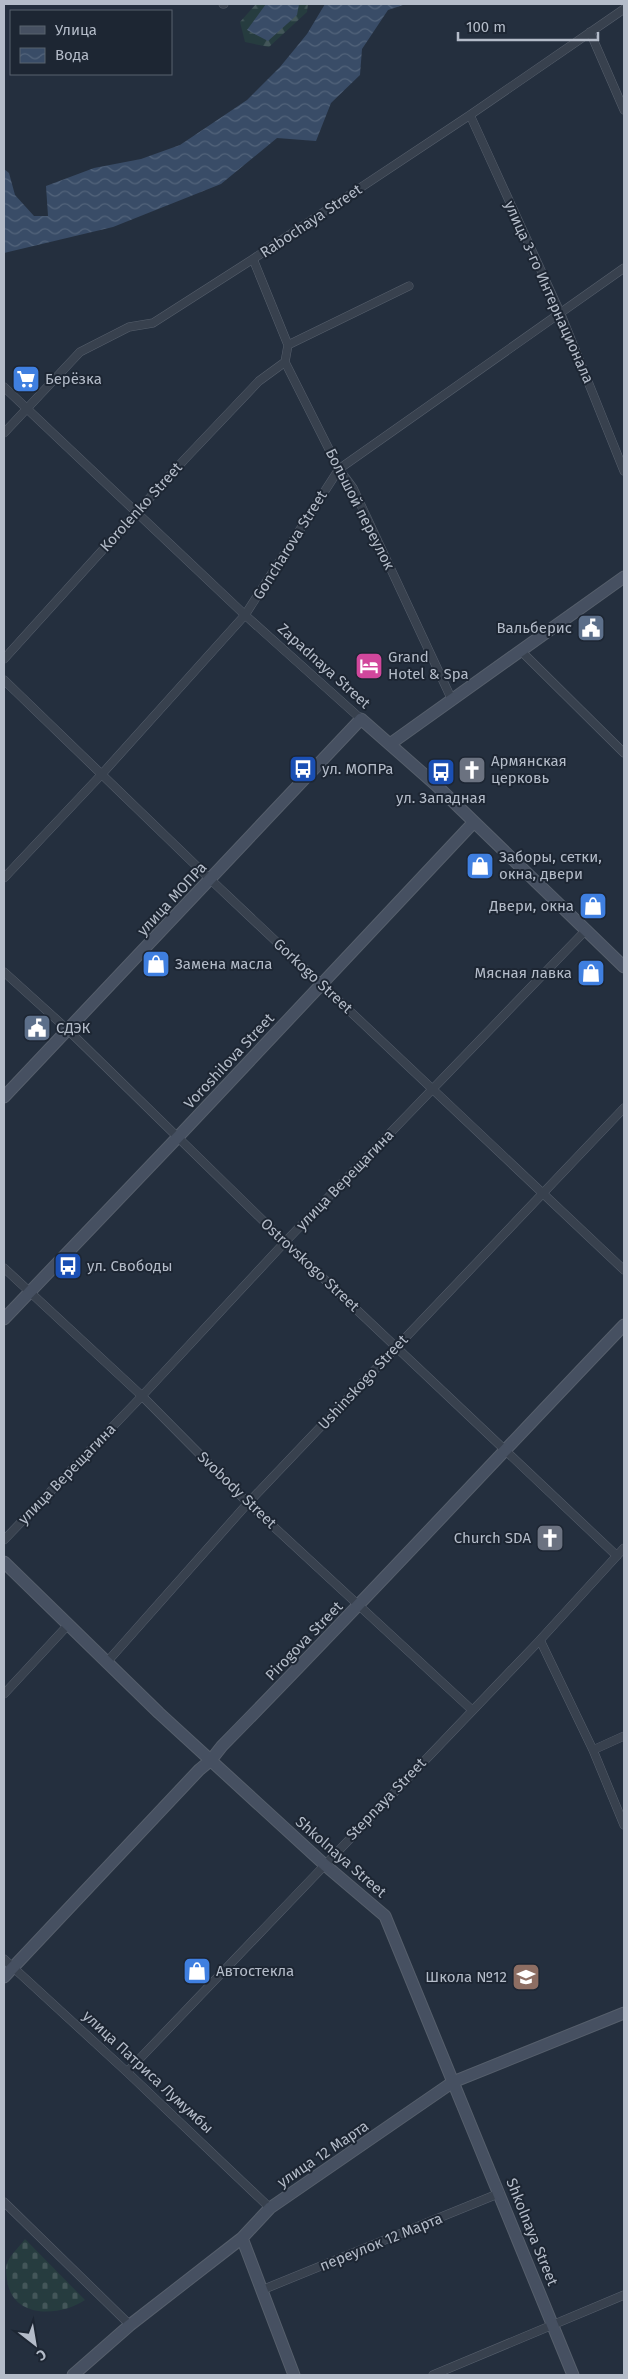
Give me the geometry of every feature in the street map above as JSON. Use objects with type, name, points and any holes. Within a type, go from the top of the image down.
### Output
[{"type":"street","name":"Rabochaya Street","points":[[4,433],[80,352],[129,327],[153,323],[470,115],[624,9]]},
{"type":"street","points":[[590,32],[624,110]]},
{"type":"street","name":"улица 3-го Интернационала","points":[[470,115],[560,312],[624,471]]},
{"type":"street","points":[[253,259],[288,345],[285,362]]},
{"type":"street","name":"Goncharova Street","points":[[4,878],[101,775],[245,616],[339,469],[624,268]]},
{"type":"street","points":[[288,345],[409,286]]},
{"type":"street","name":"Большой переулок","points":[[285,362],[339,469],[353,488],[452,700]]},
{"type":"street","name":"Korolenko Street","points":[[4,659],[135,512],[259,381],[285,362]]},
{"type":"street","name":"Zapadnaya Street","points":[[4,387],[245,616],[390,744],[474,822],[624,967]]},
{"type":"street","points":[[390,744],[624,577]]},
{"type":"street","points":[[521,651],[624,753]]},
{"type":"street","name":"Gorkogo Street","points":[[4,680],[211,880],[624,1270]]},
{"type":"street","name":"улица МОПРа","points":[[4,1097],[361,719]]},
{"type":"street","name":"Voroshilova Street","points":[[4,1319],[474,822]]},
{"type":"street","name":"улица Верещагина","points":[[4,1540],[142,1396],[285,1242],[586,930]]},
{"type":"street","name":"Ostrovskogo Street","points":[[4,972],[68,1030],[285,1242],[617,1556]]},
{"type":"street","name":"Ushinskogo Street","points":[[107,1662],[248,1503],[624,1108]]},
{"type":"street","name":"Svobody Street","points":[[4,1268],[142,1396],[248,1503],[472,1710]]},
{"type":"street","name":"Pirogova Street","points":[[4,1977],[199,1770],[211,1760],[222,1746],[360,1606],[504,1449],[624,1325]]},
{"type":"street","name":"Stepnaya Street","points":[[127,2072],[540,1640],[624,1548]]},
{"type":"street","name":"Shkolnaya Street","points":[[4,1562],[211,1760],[325,1865],[385,1916],[573,2375]]},
{"type":"street","points":[[4,1694],[68,1625]]},
{"type":"street","points":[[540,1640],[593,1750],[624,1825]]},
{"type":"street","points":[[593,1750],[624,1736]]},
{"type":"street","name":"улица Патриса Лумумбы","points":[[4,1959],[127,2072],[270,2208]]},
{"type":"street","name":"улица 12 Марта","points":[[73,2375],[130,2325],[242,2238],[270,2208],[453,2082],[624,2013]]},
{"type":"street","name":"переулок 12 Марта","points":[[262,2290],[500,2193]]},
{"type":"street","points":[[4,2202],[130,2325]]},
{"type":"street","points":[[242,2238],[294,2375]]},
{"type":"street","points":[[433,2375],[624,2295]]},
{"type":"green space","points":[[256,4],[308,4],[307,12],[269,47],[245,42],[240,22]]},
{"type":"green space","points":[[25,2239],[85,2300],[63,2310],[51,2311],[38,2311],[27,2308],[18,2302],[11,2293],[6,2268],[10,2258]]},
{"type":"water","points":[[266,4],[299,4],[297,15],[268,41],[247,30]]},
{"type":"water","points":[[325,4],[406,4],[388,10],[362,49],[360,75],[331,103],[316,141],[277,138],[221,184],[113,227],[4,253],[4,169],[9,173],[15,195],[34,216],[48,216],[46,186],[94,168],[141,159],[180,145],[247,100],[280,67],[307,34]]},
{"type":"place","name":"Берёзка","points":[[26,379]]},
{"type":"place","name":"Вальберис","points":[[591,628]]},
{"type":"place","name":"Grand Hotel & Spa","points":[[369,666]]},
{"type":"place","name":"ул. МОПРа","points":[[303,769]]},
{"type":"place","name":"Армянская церковь","points":[[472,770]]},
{"type":"place","name":"ул. Западная","points":[[441,772]]},
{"type":"place","name":"Заборы, сетки, окна, двери","points":[[480,866]]},
{"type":"place","name":"Двери, окна","points":[[593,906]]},
{"type":"place","name":"Замена масла","points":[[156,964]]},
{"type":"place","name":"Мясная лавка","points":[[591,973]]},
{"type":"place","name":"СДЭК","points":[[37,1028]]},
{"type":"place","name":"ул. Свободы","points":[[68,1266]]},
{"type":"place","name":"Church SDA","points":[[550,1538]]},
{"type":"place","name":"Автостекла","points":[[197,1971]]},
{"type":"place","name":"Школа №12","points":[[526,1977]]}]
